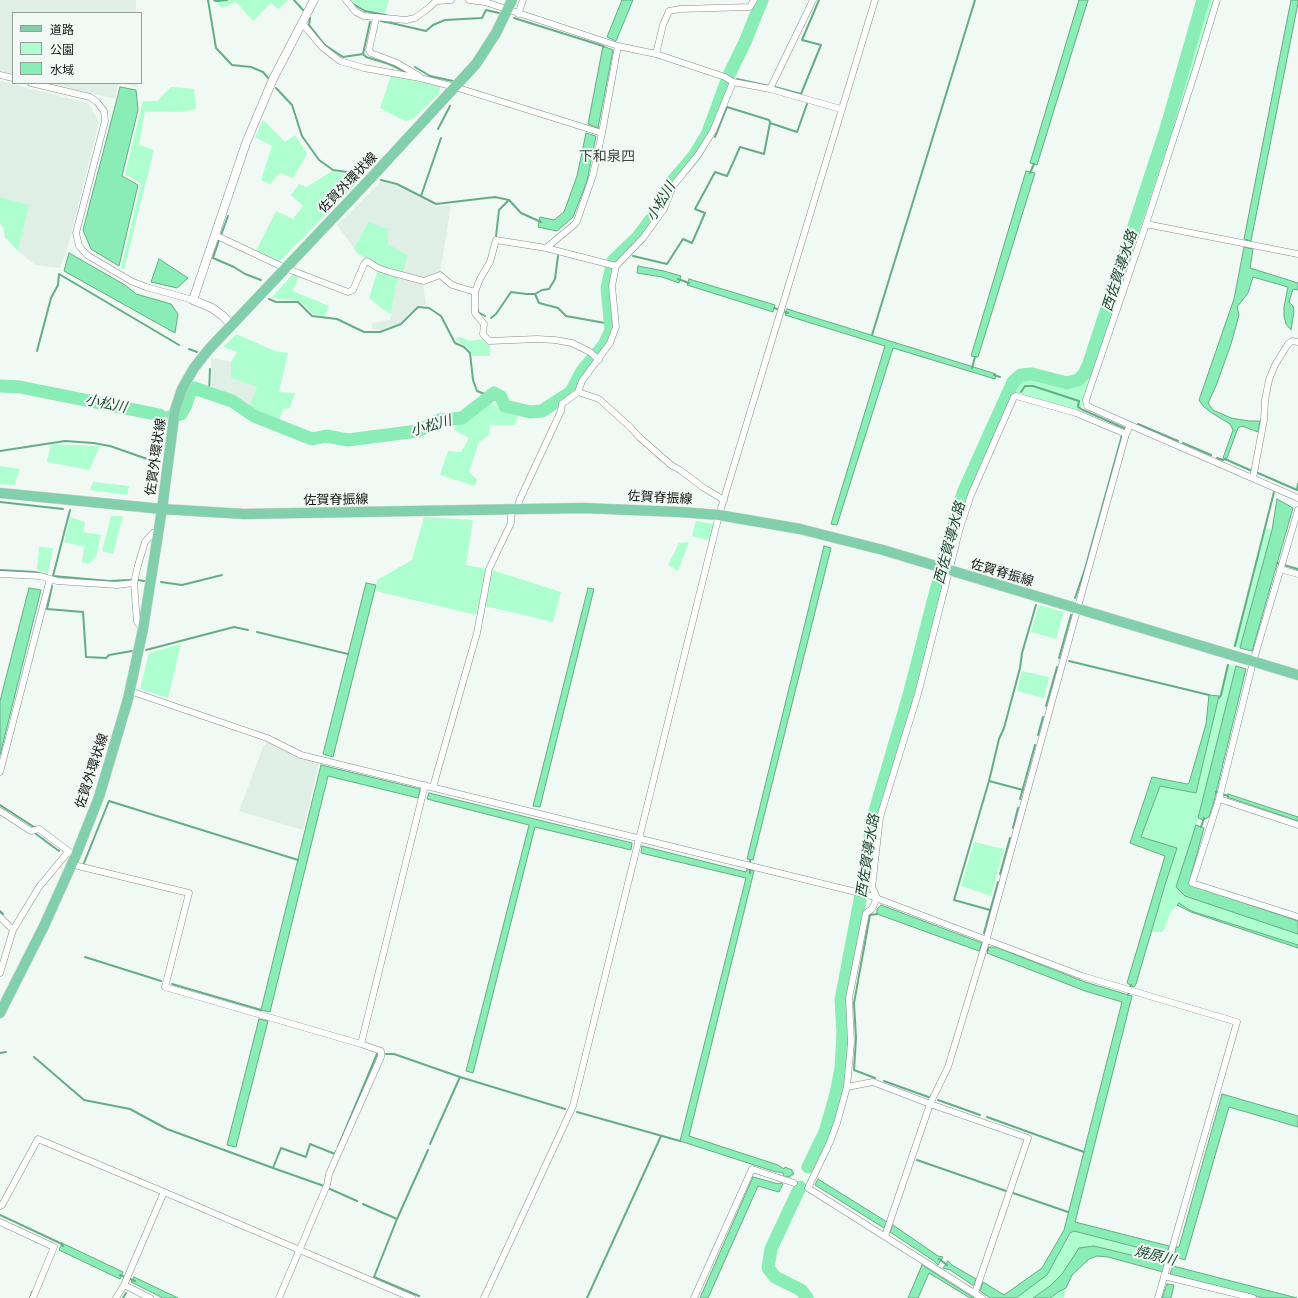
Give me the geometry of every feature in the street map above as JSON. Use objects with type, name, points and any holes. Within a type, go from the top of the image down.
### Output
[{"type":"main road","name":"佐賀外環状線","points":[[0,1013],[44,926],[99,796],[130,691],[143,629],[162,509],[175,410],[182,389],[194,368],[209,348],[476,64],[496,33],[512,0]]},
{"type":"main road","name":"佐賀脊振線","points":[[0,493],[162,509],[244,514],[514,509],[627,509],[719,515],[800,529],[883,550],[1298,675]]},
{"type":"street","points":[[193,300],[246,143],[273,79],[314,0]]},
{"type":"street","points":[[346,0],[356,12],[364,16],[406,20],[415,18],[430,8],[436,1],[451,0]]},
{"type":"street","points":[[469,0],[486,2],[612,45],[656,54],[726,77],[733,82],[770,89],[841,109]]},
{"type":"street","points":[[518,14],[523,0]]},
{"type":"street","points":[[656,54],[663,25],[669,10],[750,7],[754,0]]},
{"type":"street","points":[[770,89],[813,0]]},
{"type":"street","points":[[484,1298],[573,1106],[719,515],[875,0]]},
{"type":"street","points":[[1217,0],[1146,224],[1086,400],[1087,406],[1130,426],[1298,498]]},
{"type":"street","points":[[376,18],[369,50],[371,53],[397,63],[415,73],[420,78]]},
{"type":"street","points":[[302,22],[322,47],[340,61],[364,68],[420,78],[455,87],[602,133]]},
{"type":"street","points":[[546,248],[575,224],[593,175],[602,133],[612,45]]},
{"type":"street","points":[[0,75],[12,78]]},
{"type":"street","points":[[433,787],[476,633],[489,569],[511,523],[514,509],[561,411],[562,404],[578,392],[582,381],[599,360],[610,343],[616,327],[612,286],[616,266],[643,238],[664,209],[673,186],[698,155],[713,131],[733,82]]},
{"type":"street","points":[[35,84],[90,98],[97,102],[104,111],[105,121],[76,233],[79,246],[87,255],[131,281],[146,287],[193,300],[212,308],[223,316],[231,325]]},
{"type":"street","points":[[1146,224],[1298,254]]},
{"type":"street","points":[[215,235],[285,268],[348,292],[353,290],[364,264],[367,261],[378,268],[424,281],[440,275],[452,285],[475,292]]},
{"type":"street","points":[[599,360],[590,352],[572,343],[556,340],[537,339],[489,341],[483,334],[484,324],[475,314],[475,292],[480,279],[490,262],[496,240],[546,248],[616,266]]},
{"type":"street","points":[[1253,478],[1264,420],[1265,400],[1269,380],[1275,365],[1288,344],[1292,341],[1298,342]]},
{"type":"street","points":[[578,392],[599,399],[671,465],[724,500]]},
{"type":"street","points":[[982,1298],[977,1287],[887,1230],[808,1188],[830,1142],[847,1087],[851,1043],[848,998],[866,913],[872,909],[877,898],[872,887],[880,817],[918,694],[960,528],[971,494],[1014,397],[1016,396],[1076,414],[1126,434]]},
{"type":"street","points":[[887,1230],[930,1104],[948,1067],[985,945],[1126,434],[1130,426]]},
{"type":"street","points":[[1298,510],[1253,662],[1219,799],[1192,883],[1298,917]]},
{"type":"street","points":[[143,629],[137,622],[134,583],[145,542],[158,530]]},
{"type":"street","points":[[1280,569],[1298,574]]},
{"type":"street","points":[[0,574],[40,576],[50,579],[117,585],[134,583]]},
{"type":"street","points":[[0,772],[50,579]]},
{"type":"street","points":[[130,691],[267,738],[301,755],[868,895],[985,945],[1082,976],[1237,1022],[1158,1298]]},
{"type":"street","points":[[361,1044],[425,785]]},
{"type":"street","points":[[1219,799],[1298,825]]},
{"type":"street","points":[[0,811],[31,831],[39,829],[72,857],[78,866],[189,893],[165,987],[381,1051],[381,1057],[328,1174],[327,1185],[279,1298]]},
{"type":"street","points":[[0,973],[13,930],[39,887],[72,857]]},
{"type":"street","points":[[0,917],[13,930]]},
{"type":"street","points":[[847,1087],[873,1082],[930,1104],[1028,1138],[977,1287]]},
{"type":"street","points":[[0,1206],[2,1205],[38,1139],[412,1298]]},
{"type":"street","points":[[694,1298],[752,1169],[794,1183]]},
{"type":"street","points":[[116,1298],[164,1192]]},
{"type":"street","points":[[0,1222],[52,1246],[33,1298]]},
{"type":"street","points":[[1164,1276],[1253,1298]]},
{"type":"street","points":[[124,1283],[150,1298]]},
{"type":"shaded area","points":[[0,0],[136,0],[136,12],[12,12],[12,74],[0,71]]},
{"type":"shaded area","points":[[0,81],[88,103],[99,122],[67,250],[60,268],[35,265],[18,251],[5,237],[4,229],[0,223]]},
{"type":"shaded area","points":[[53,84],[118,84],[115,99]]},
{"type":"shaded area","points":[[123,84],[138,84],[138,87]]},
{"type":"shaded area","points":[[380,182],[397,185],[437,207],[451,205],[440,274],[422,278],[426,305],[417,306],[400,323],[380,330],[372,329],[372,323],[390,320],[398,277],[388,244],[368,222],[354,248],[337,225]]},
{"type":"shaded area","points":[[211,358],[231,362],[231,378],[257,387],[248,409],[234,399],[212,388]]},
{"type":"shaded area","points":[[267,742],[300,758],[319,763],[303,830],[239,811],[263,747]]},
{"type":"green space","points":[[214,0],[289,0],[278,9],[271,3],[253,21],[236,2],[222,8]]},
{"type":"green space","points":[[351,0],[389,0],[385,13],[364,10],[354,4]]},
{"type":"green space","points":[[1209,0],[1214,0],[1192,74],[1080,412],[1013,392],[1018,382],[1030,380],[1064,389],[1075,388],[1088,378],[1181,97]]},
{"type":"green space","points":[[391,76],[440,86],[439,94],[413,119],[405,121],[380,108]]},
{"type":"green space","points":[[171,87],[194,89],[196,109],[181,112],[145,111],[139,145],[154,150],[124,270],[121,268],[141,184],[125,174],[143,101],[157,101]]},
{"type":"green space","points":[[263,120],[285,142],[295,135],[307,154],[293,178],[280,173],[270,184],[261,180],[272,146],[255,137]]},
{"type":"green space","points":[[332,171],[362,178],[279,262],[256,251],[276,211],[293,219],[303,206],[291,195],[299,184],[307,187]]},
{"type":"green space","points":[[0,197],[29,205],[18,251],[5,237],[4,229],[0,223]]},
{"type":"green space","points":[[368,222],[388,229],[388,244],[407,255],[403,273],[398,277],[391,314],[369,298],[379,266],[357,253],[354,248]]},
{"type":"green space","points":[[294,273],[299,276],[293,291],[329,306],[325,316],[313,314],[299,301],[271,298]]},
{"type":"green space","points":[[236,334],[275,351],[288,353],[279,392],[295,393],[290,408],[283,409],[278,424],[248,409],[257,387],[231,378],[231,362],[237,352],[223,347]]},
{"type":"green space","points":[[460,337],[470,341],[482,339],[490,346],[490,356],[473,356],[467,347],[455,339]]},
{"type":"green space","points":[[489,402],[502,410],[518,416],[515,425],[489,425],[489,435],[479,442],[469,472],[477,479],[475,486],[440,475],[448,451],[461,452],[469,438],[454,430],[456,425],[475,415]]},
{"type":"green space","points":[[51,444],[100,446],[89,470],[47,462]]},
{"type":"green space","points":[[0,466],[20,469],[14,485],[0,484]]},
{"type":"green space","points":[[93,482],[129,486],[127,495],[90,490]]},
{"type":"green space","points":[[111,516],[123,516],[113,554],[102,551]]},
{"type":"green space","points":[[70,517],[85,522],[83,532],[101,535],[96,557],[88,564],[82,562],[84,547],[64,542]]},
{"type":"green space","points":[[424,517],[473,520],[466,565],[487,569],[476,615],[376,591],[377,580],[412,560]]},
{"type":"green space","points":[[696,521],[714,524],[710,541],[692,536]]},
{"type":"green space","points":[[1265,528],[1272,530],[1240,648],[1233,646]]},
{"type":"green space","points":[[689,542],[678,571],[668,565],[679,543]]},
{"type":"green space","points":[[39,547],[53,548],[48,573],[37,570]]},
{"type":"green space","points":[[492,570],[561,592],[553,622],[485,606]]},
{"type":"green space","points":[[1039,605],[1064,612],[1056,639],[1031,632]]},
{"type":"green space","points":[[181,644],[168,698],[140,689],[149,653]]},
{"type":"green space","points":[[1227,664],[1236,666],[1203,804],[1176,887],[1185,896],[1298,934],[1298,945],[1191,911],[1179,903],[1170,913],[1163,932],[1151,932],[1177,849],[1141,838],[1160,785],[1196,793]]},
{"type":"green space","points":[[1022,671],[1049,677],[1044,698],[1017,691]]},
{"type":"green space","points":[[974,842],[1004,849],[991,896],[961,886]]},
{"type":"green space","points":[[1074,1231],[1150,1251],[1148,1259],[1094,1246],[1071,1263],[1050,1286],[1032,1298],[1016,1298],[1047,1275],[1071,1233]]},
{"type":"green space","points":[[1066,1288],[1064,1298],[1050,1298],[1058,1292]]},
{"type":"water","points":[[622,0],[633,0],[616,41],[607,37]]},
{"type":"water","points":[[1079,0],[1088,0],[1037,165],[1030,163]]},
{"type":"water","points":[[1291,0],[1298,0],[1298,3],[1251,241],[1244,239]]},
{"type":"water","points":[[603,46],[613,50],[598,128],[588,124]]},
{"type":"water","points":[[120,87],[136,90],[138,110],[122,176],[138,185],[119,266],[91,249],[83,230]]},
{"type":"water","points":[[586,133],[596,136],[587,181],[573,217],[557,231],[538,227],[540,217],[554,220],[564,212],[577,176]]},
{"type":"water","points":[[1026,171],[1035,173],[978,357],[971,356]]},
{"type":"water","points":[[1244,247],[1253,249],[1250,268],[1298,283],[1298,290],[1293,289],[1289,302],[1293,306],[1294,311],[1291,330],[1286,324],[1284,316],[1284,307],[1288,287],[1253,277],[1248,293],[1237,307],[1239,315],[1231,344],[1216,386],[1208,403],[1213,410],[1231,418],[1260,421],[1258,432],[1242,426],[1238,428],[1227,458],[1225,459],[1223,458],[1233,430],[1230,424],[1212,413],[1203,406],[1199,400],[1234,299]]},
{"type":"water","points":[[69,253],[125,285],[136,294],[171,304],[178,314],[175,333],[64,271]]},
{"type":"water","points":[[159,259],[188,278],[177,288],[151,282]]},
{"type":"water","points":[[638,266],[681,276],[679,283],[662,277],[637,273]]},
{"type":"water","points":[[689,279],[775,305],[773,312],[687,285]]},
{"type":"water","points":[[787,309],[996,374],[995,379],[893,348],[837,525],[831,524],[885,346],[785,315]]},
{"type":"water","points":[[1277,499],[1293,508],[1252,651],[1240,648],[1272,530]]},
{"type":"water","points":[[824,546],[831,548],[753,860],[747,859]]},
{"type":"water","points":[[366,583],[376,585],[333,757],[323,754]]},
{"type":"water","points":[[29,588],[41,590],[0,755],[0,701]]},
{"type":"water","points":[[588,588],[594,589],[540,807],[533,806]]},
{"type":"water","points":[[1236,666],[1246,669],[1214,801],[1209,817],[1203,820],[1198,818]]},
{"type":"water","points":[[1209,695],[1219,696],[1196,793],[1160,786],[1141,837],[1177,848],[1134,987],[1127,983],[1165,856],[1130,843],[1152,777],[1187,784],[1189,783],[1206,724]]},
{"type":"water","points":[[321,765],[420,789],[418,798],[328,776],[270,1012],[261,1010]]},
{"type":"water","points":[[429,793],[632,843],[631,850],[535,827],[473,1073],[466,1071],[529,825],[427,799]]},
{"type":"water","points":[[1228,794],[1298,817],[1298,821],[1227,797]]},
{"type":"water","points":[[1196,825],[1204,828],[1189,883],[1191,885],[1298,921],[1298,934],[1185,896],[1176,887]]},
{"type":"water","points":[[642,846],[746,872],[747,869],[754,871],[689,1136],[778,1165],[784,1169],[785,1167],[792,1170],[794,1173],[790,1177],[787,1176],[786,1178],[783,1177],[783,1173],[680,1141],[746,878],[641,853]]},
{"type":"water","points":[[1179,903],[1191,911],[1298,945],[1298,948],[1191,912],[1177,905]]},
{"type":"water","points":[[881,905],[982,943],[979,951],[877,914],[877,909]]},
{"type":"water","points":[[989,947],[996,947],[1085,982],[1132,996],[1075,1222],[1169,1246],[1167,1255],[1074,1231],[1070,1233],[1047,1275],[1016,1298],[990,1298],[980,1291],[983,1282],[1004,1295],[1042,1268],[1064,1230],[1122,1002],[1085,991],[987,953]]},
{"type":"water","points":[[259,1019],[268,1021],[236,1147],[227,1145]]},
{"type":"water","points":[[1222,1094],[1298,1116],[1298,1127],[1229,1107],[1185,1260],[1174,1256],[1176,1247],[1179,1247]]},
{"type":"water","points":[[753,1177],[783,1184],[779,1192],[758,1186],[708,1298],[700,1298]]},
{"type":"water","points":[[818,1179],[887,1222],[884,1228],[815,1185]]},
{"type":"water","points":[[893,1225],[938,1256],[943,1257],[938,1265],[890,1232]]},
{"type":"water","points":[[62,1243],[123,1272],[120,1279],[59,1250]]},
{"type":"water","points":[[1094,1246],[1164,1263],[1163,1272],[1108,1257],[1097,1256],[1089,1259],[1072,1275],[1066,1288],[1050,1298],[1033,1298],[1050,1286],[1062,1274],[1079,1248]]},
{"type":"water","points":[[948,1261],[952,1265],[976,1279],[974,1286],[950,1270],[943,1268]]},
{"type":"water","points":[[922,1265],[974,1298],[970,1298],[929,1273],[918,1298],[908,1298]]},
{"type":"water","points":[[1173,1266],[1297,1298],[1263,1298],[1170,1274]]},
{"type":"water","points":[[134,1277],[178,1298],[163,1298],[131,1282]]},
{"type":"water","points":[[1167,1284],[1174,1285],[1171,1298],[1162,1298]]},
{"type":"waterway","points":[[208,0],[216,48],[232,65],[251,67],[263,72],[269,79]]},
{"type":"waterway","points":[[214,0],[227,0]]},
{"type":"waterway","points":[[294,0],[303,10]]},
{"type":"waterway","name":"小松川","points":[[0,386],[20,387],[160,415],[162,419],[181,414],[189,395],[194,388],[232,401],[254,416],[312,439],[326,436],[348,440],[418,431],[439,420],[462,418],[494,393],[501,397],[505,406],[530,412],[542,411],[571,392],[582,371],[604,345],[611,330],[607,288],[613,261],[637,238],[660,207],[671,183],[694,156],[707,135],[729,75],[745,42],[762,0]]},
{"type":"waterway","points":[[775,87],[801,94],[821,45],[802,40],[819,0]]},
{"type":"waterway","points":[[872,335],[975,0]]},
{"type":"waterway","name":"西佐賀導水路","points":[[808,1167],[825,1132],[836,1094],[841,1068],[843,1032],[841,1000],[864,879],[873,818],[909,695],[943,563],[963,493],[1013,382],[1021,375],[1032,374],[1067,383],[1078,380],[1084,374],[1088,366],[1166,129],[1203,0]]},
{"type":"waterway","points":[[353,4],[365,11],[387,16]]},
{"type":"waterway","points":[[390,20],[391,23],[426,31],[433,25],[445,20],[482,18],[486,10],[499,13]]},
{"type":"waterway","points":[[310,18],[309,25],[325,45],[343,57],[363,54]]},
{"type":"waterway","points":[[514,18],[604,47]]},
{"type":"waterway","points":[[381,21],[391,23]]},
{"type":"waterway","points":[[370,22],[363,54],[366,57],[389,64],[408,73]]},
{"type":"waterway","points":[[415,67],[430,76],[453,81]]},
{"type":"waterway","points":[[737,79],[769,86]]},
{"type":"waterway","points":[[276,88],[292,105],[302,136],[319,160],[333,170],[361,174]]},
{"type":"waterway","points":[[633,256],[667,264],[683,239],[692,243],[705,213],[695,209],[715,172],[727,176],[740,147],[764,154],[770,123],[797,132],[807,104]]},
{"type":"waterway","points":[[438,129],[450,106]]},
{"type":"waterway","points":[[715,137],[727,107],[769,120],[770,122]]},
{"type":"waterway","points":[[421,196],[441,138]]},
{"type":"waterway","points":[[1030,173],[1034,164]]},
{"type":"waterway","points":[[381,180],[397,184],[436,204],[495,197],[509,200],[521,213],[541,222]]},
{"type":"waterway","points":[[496,236],[499,210],[509,200]]},
{"type":"waterway","points":[[221,235],[228,216]]},
{"type":"waterway","points":[[219,240],[213,258],[234,267],[245,274],[261,280]]},
{"type":"waterway","points":[[1247,240],[1249,248]]},
{"type":"waterway","points":[[535,294],[542,290],[549,289],[555,279],[558,256]]},
{"type":"waterway","points":[[37,351],[51,298],[58,285],[59,274],[179,345]]},
{"type":"waterway","points":[[678,279],[689,283]]},
{"type":"waterway","points":[[491,318],[496,314],[511,292],[535,294],[539,303],[558,308],[566,316],[605,323],[611,322]]},
{"type":"waterway","points":[[269,299],[276,302],[298,302],[312,316],[337,319],[364,332],[380,332],[401,324],[418,307],[429,308],[441,316],[455,343],[464,347],[470,353],[473,380],[477,391],[490,396]]},
{"type":"waterway","points":[[774,308],[788,313]]},
{"type":"waterway","points":[[478,310],[478,312],[485,316]]},
{"type":"waterway","points":[[189,349],[197,352]]},
{"type":"waterway","points":[[972,368],[975,357]]},
{"type":"waterway","points":[[209,392],[210,369]]},
{"type":"waterway","points":[[994,375],[1000,377]]},
{"type":"waterway","name":"西佐賀導水路","points":[[1008,380],[1013,382]]},
{"type":"waterway","points":[[1021,392],[1025,386],[1033,386],[1079,401],[1078,407],[1124,428],[1085,569],[1075,598]]},
{"type":"waterway","points":[[158,436],[160,422],[162,419]]},
{"type":"waterway","points":[[1138,424],[1178,441]]},
{"type":"waterway","points":[[0,451],[65,441],[110,446],[150,460],[155,455],[157,443]]},
{"type":"waterway","points":[[1183,443],[1211,455]]},
{"type":"waterway","points":[[1217,458],[1223,460],[1225,459],[1252,471]]},
{"type":"waterway","points":[[1258,473],[1297,490],[1298,484]]},
{"type":"waterway","points":[[1235,646],[1274,492]]},
{"type":"waterway","points":[[0,502],[63,509]]},
{"type":"waterway","points":[[70,510],[53,576],[109,581],[131,580]]},
{"type":"waterway","points":[[1277,563],[1298,569]]},
{"type":"waterway","points":[[0,570],[35,572],[47,575]]},
{"type":"waterway","points":[[161,582],[182,585],[222,575]]},
{"type":"waterway","points":[[138,580],[144,581]]},
{"type":"waterway","points":[[52,586],[47,609],[83,612],[86,657],[106,658],[109,655],[132,651]]},
{"type":"waterway","points":[[990,910],[954,900],[989,781],[999,739],[1004,728],[1020,668],[1022,653],[1036,605]]},
{"type":"waterway","points":[[1059,658],[1071,615]]},
{"type":"waterway","points":[[146,650],[234,627],[248,630]]},
{"type":"waterway","points":[[257,632],[348,654]]},
{"type":"waterway","points":[[1069,661],[1209,695]]},
{"type":"waterway","points":[[1219,698],[1228,665]]},
{"type":"waterway","points":[[1046,706],[1057,667]]},
{"type":"waterway","points":[[1038,735],[1043,717]]},
{"type":"waterway","points":[[1020,799],[1035,745]]},
{"type":"waterway","points":[[989,781],[1023,790]]},
{"type":"waterway","points":[[1216,792],[1228,796]]},
{"type":"waterway","points":[[84,863],[109,801],[298,860]]},
{"type":"waterway","points":[[0,805],[34,827],[36,834],[59,851]]},
{"type":"waterway","points":[[1013,828],[1018,808]]},
{"type":"waterway","points":[[1201,827],[1204,818]]},
{"type":"waterway","points":[[1000,874],[1010,838]]},
{"type":"waterway","points":[[750,860],[750,873]]},
{"type":"waterway","points":[[984,933],[998,882]]},
{"type":"waterway","points":[[0,911],[3,914]]},
{"type":"waterway","points":[[875,1078],[854,1070],[856,1038],[854,1003],[870,915],[877,914]]},
{"type":"waterway","points":[[981,947],[988,950]]},
{"type":"waterway","points":[[85,957],[161,981]]},
{"type":"waterway","points":[[172,984],[261,1010]]},
{"type":"waterway","points":[[1128,995],[1131,985]]},
{"type":"waterway","points":[[0,1053],[6,1052]]},
{"type":"waterway","points":[[338,1147],[377,1054]]},
{"type":"waterway","points":[[386,1054],[394,1054],[460,1077],[565,1109]]},
{"type":"waterway","points":[[34,1057],[84,1100],[130,1109],[167,1129],[273,1168],[281,1148],[306,1157],[310,1144],[335,1154],[336,1151]]},
{"type":"waterway","points":[[430,1144],[460,1077]]},
{"type":"waterway","points":[[884,1081],[931,1098]]},
{"type":"waterway","points":[[938,1100],[980,1115]]},
{"type":"waterway","points":[[577,1112],[680,1141]]},
{"type":"waterway","points":[[987,1117],[1084,1152]]},
{"type":"waterway","points":[[587,1298],[661,1136]]},
{"type":"waterway","points":[[397,1219],[428,1150]]},
{"type":"waterway","points":[[917,1160],[1006,1191]]},
{"type":"waterway","points":[[273,1168],[324,1186]]},
{"type":"waterway","name":"西佐賀導水路","points":[[800,1187],[771,1249],[768,1268],[775,1277],[801,1290],[807,1298]]},
{"type":"waterway","points":[[330,1189],[357,1201]]},
{"type":"waterway","points":[[1013,1193],[1068,1212]]},
{"type":"waterway","points":[[363,1204],[397,1219],[374,1277],[419,1296]]},
{"type":"waterway","points":[[0,1215],[62,1244],[63,1246]]},
{"type":"waterway","points":[[939,1259],[947,1265]]},
{"type":"waterway","points":[[120,1275],[135,1281]]},
{"type":"waterway","points":[[30,1298],[32,1292]]},
{"type":"waterway","points":[[123,1298],[126,1293]]},
{"type":"district","name":"下和泉四","points":[[607,157]]},
{"type":"water label","name":"焼原川","points":[[1155,1256]]}]
